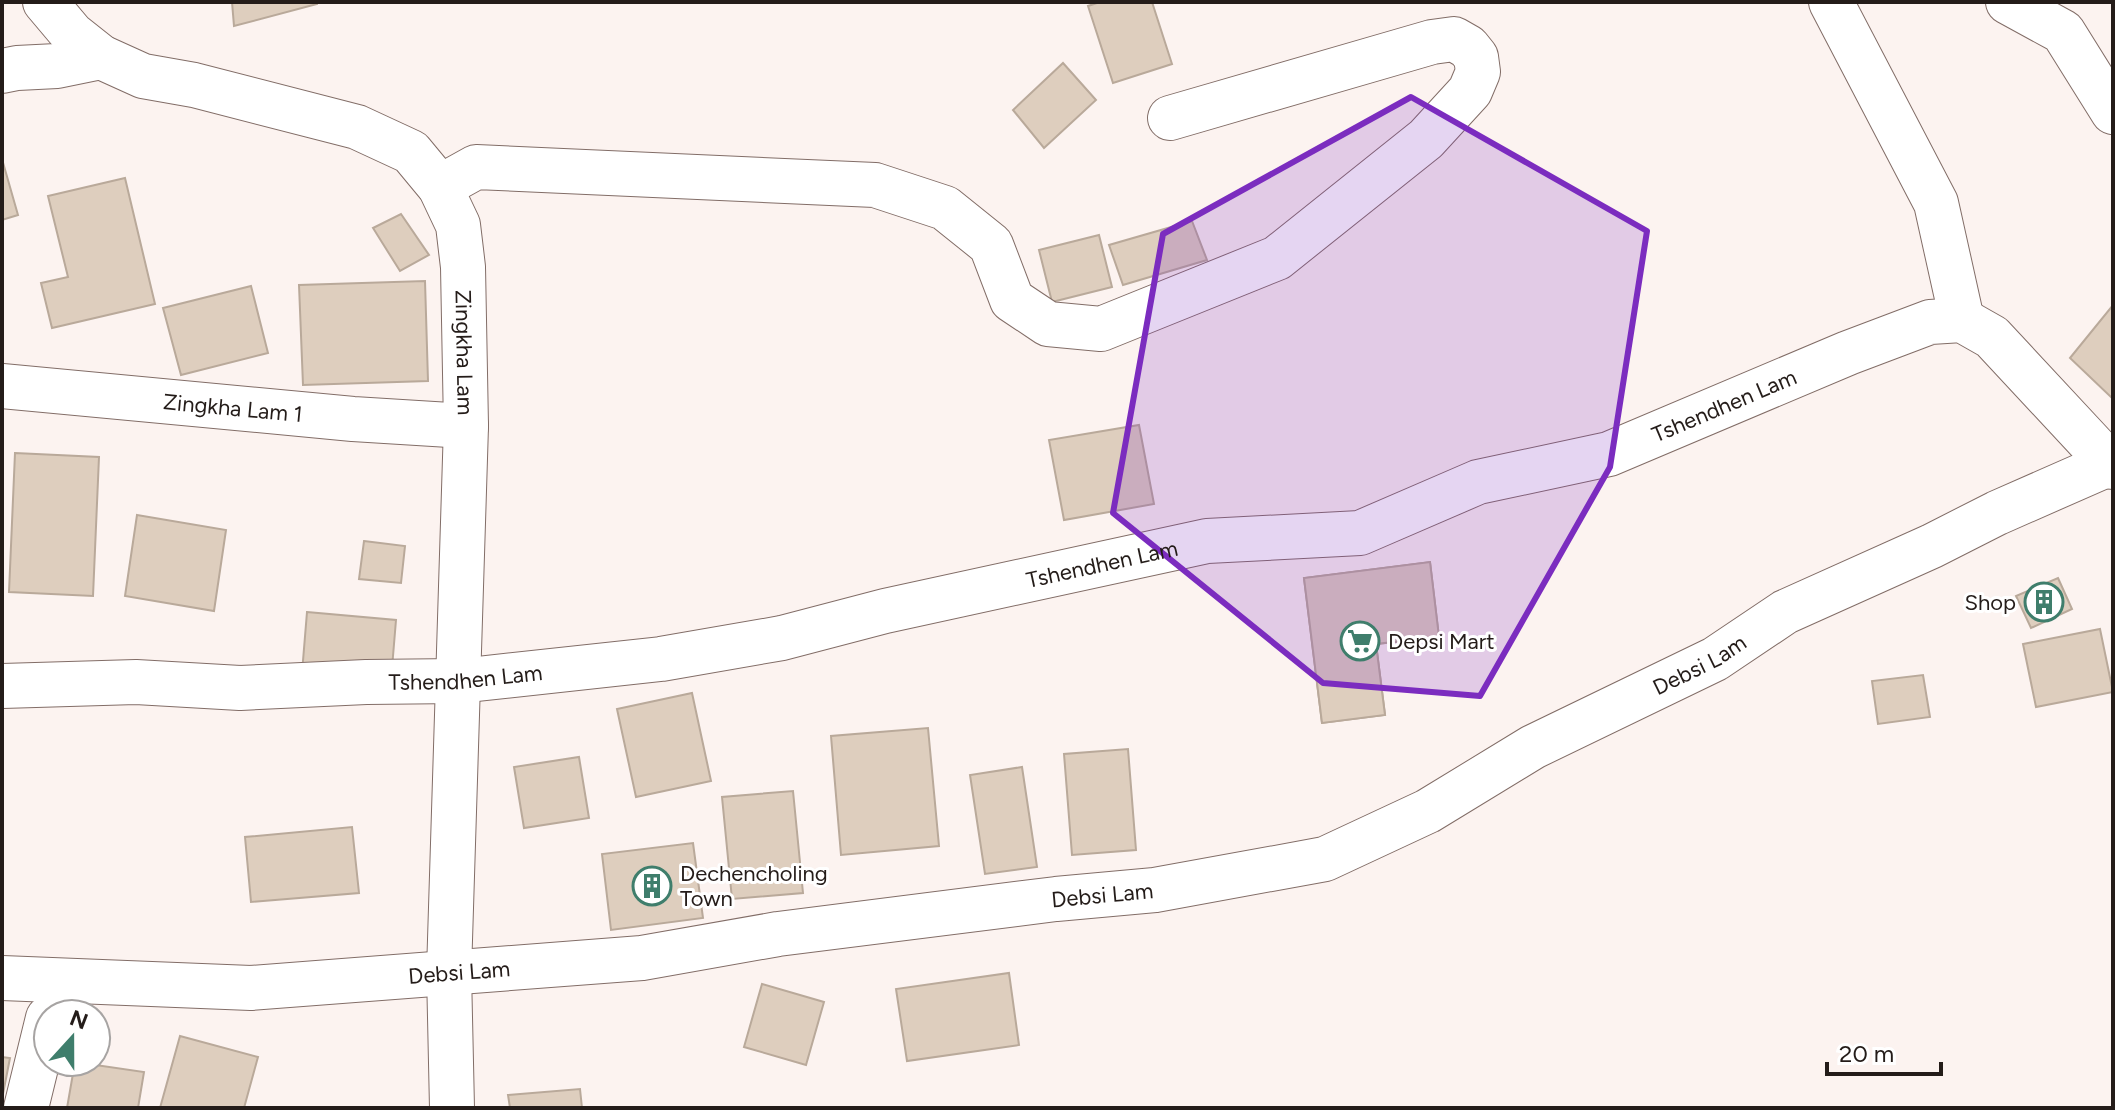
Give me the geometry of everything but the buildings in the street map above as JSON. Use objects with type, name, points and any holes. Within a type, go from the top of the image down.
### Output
[{"type":"street","name":"Zingkha Lam","points":[[45,2],[72,34],[101,57],[143,76],[194,85],[357,127],[411,152],[440,187],[458,225],[463,267],[466,426],[449,972],[452,1108]]},
{"type":"street","points":[[1831,2],[1936,203],[1962,320],[1992,337],[2112,465]]},
{"type":"street","points":[[2008,2],[2063,32],[2113,112]]},
{"type":"street","points":[[440,187],[476,167],[875,185],[945,208],[991,245],[1012,300],[1048,324],[1101,329],[1277,258],[1426,139],[1470,91],[1478,72],[1476,57],[1468,47],[1454,39],[1432,42],[1170,118]]},
{"type":"street","points":[[2,71],[57,66],[101,57]]},
{"type":"street","name":"Tshendhen Lam","points":[[2,686],[136,682],[240,688],[459,681],[661,659],[782,638],[885,611],[1207,541],[1360,533],[1478,482],[1609,454],[1848,353],[1930,322],[1962,320]]},
{"type":"street","name":"Zingkha Lam 1","points":[[2,386],[353,419],[466,426]]},
{"type":"street","name":"Debsi Lam","points":[[112,999],[642,958],[778,934],[1056,899],[1155,890],[1325,859],[1428,811],[1533,747],[1715,659],[1785,612],[1997,513],[2112,465]]},
{"type":"street","name":"Debsi Lam","points":[[2,978],[40,998]]},
{"type":"street","points":[[26,1108],[33,1078]]},
{"type":"highlighted area","points":[[1411,97],[1647,231],[1610,467],[1480,696],[1323,683],[1113,513],[1163,234]]},
{"type":"place","name":"Shop","points":[[2044,602]]},
{"type":"place","name":"Depsi Mart","points":[[1360,641]]},
{"type":"place","name":"Dechencholing Town","points":[[652,886]]}]
